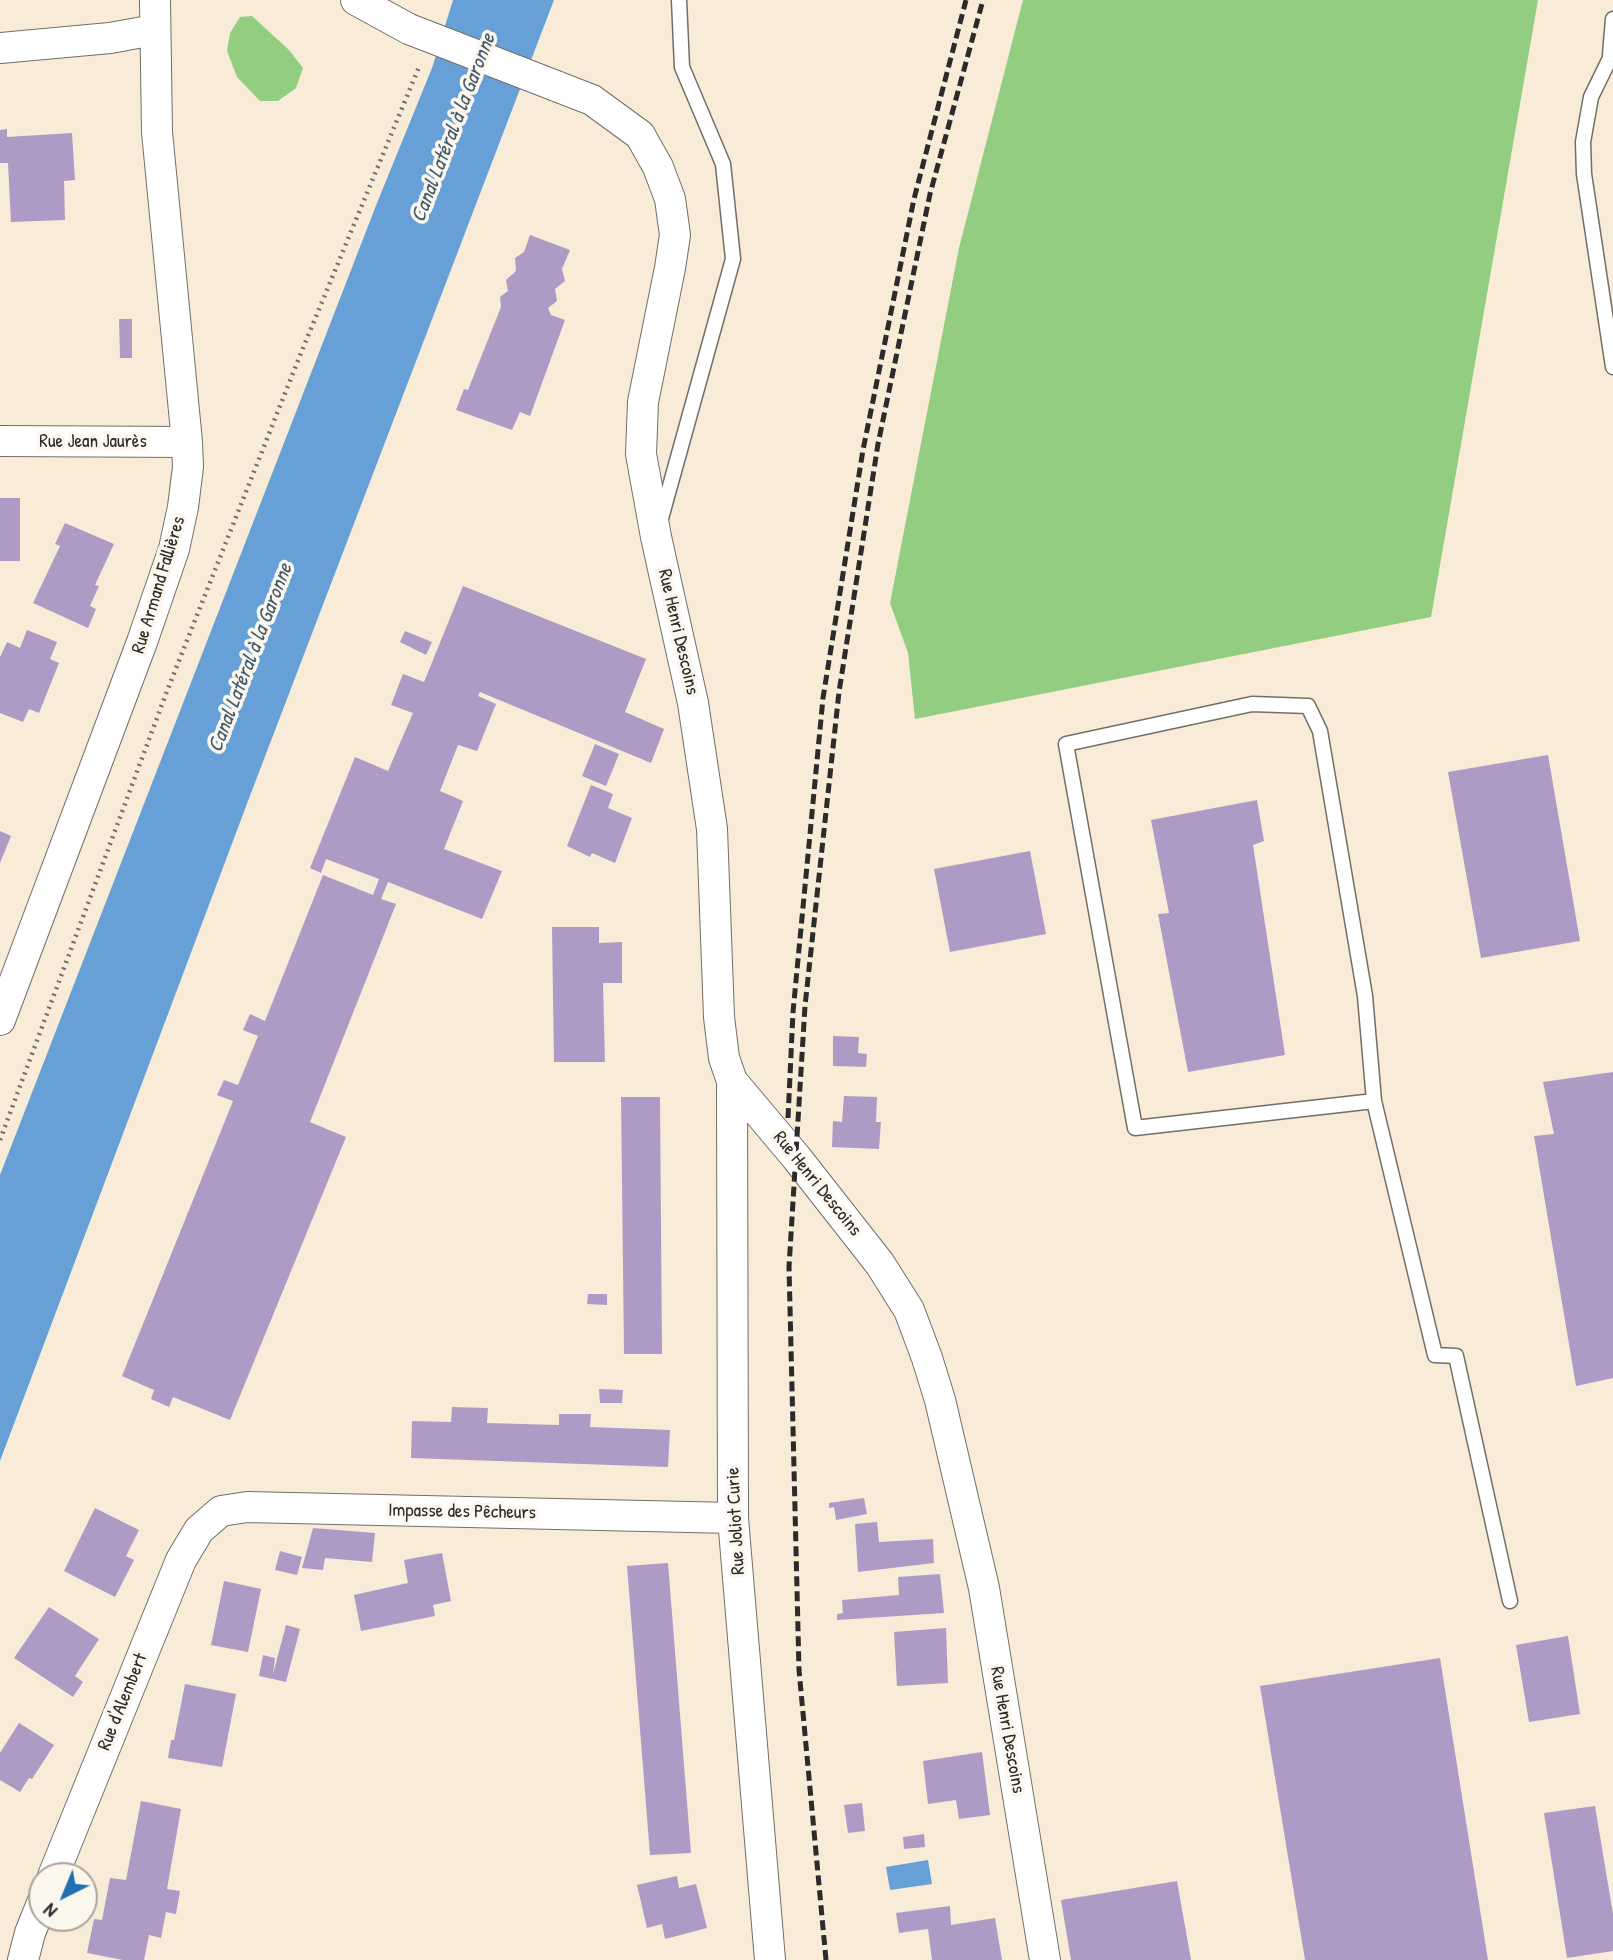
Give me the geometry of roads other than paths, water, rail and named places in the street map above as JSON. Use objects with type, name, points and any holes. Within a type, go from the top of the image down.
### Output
[{"type":"street","name":"Rue Armand Fallières","points":[[0,1020],[142,642],[174,549],[188,467],[157,132],[155,0]]},
{"type":"street","name":"Rue Henri Descoins","points":[[356,0],[409,29],[592,100],[640,135],[659,167],[670,199],[675,235],[643,402],[641,454],[656,537],[693,703],[712,829],[719,1017],[724,1058],[732,1081],[880,1264],[908,1310],[928,1358],[984,1588],[1045,1960]]},
{"type":"street","points":[[0,48],[110,38],[154,30]]},
{"type":"street","name":"Rue Jean Jaurès","points":[[0,441],[187,442]]},
{"type":"street","name":"Rue Joliot Curie","points":[[732,1081],[733,1518],[770,1960]]},
{"type":"street","name":"Impasse des Pêcheurs","points":[[199,1530],[221,1511],[247,1507],[733,1518]]},
{"type":"street","name":"Rue d'Alembert","points":[[59,1862],[181,1560],[199,1530]]},
{"type":"street","points":[[23,1960],[30,1932]]},
{"type":"lane","points":[[656,537],[733,259],[723,164],[682,66],[679,0]]},
{"type":"lane","points":[[1613,19],[1612,54],[1591,97],[1583,142],[1613,367]]},
{"type":"lane","points":[[1374,1101],[1135,1128],[1066,744],[1252,704],[1308,706],[1320,731],[1352,916],[1365,996],[1374,1101],[1435,1354],[1456,1356],[1510,1601]]},
{"type":"water","name":"Canal Latéral à la Garonne","points":[[453,0],[554,0],[248,801],[0,1461],[0,1175],[377,203],[432,68]]},
{"type":"water","points":[[928,1860],[932,1884],[890,1890],[886,1867]]},
{"type":"railway","points":[[788,1118],[793,1012],[823,698],[863,450],[914,199],[966,0]]},
{"type":"railway","points":[[826,1960],[799,1670],[789,1267],[805,1006],[839,692],[878,444],[930,194],[983,0]]}]
